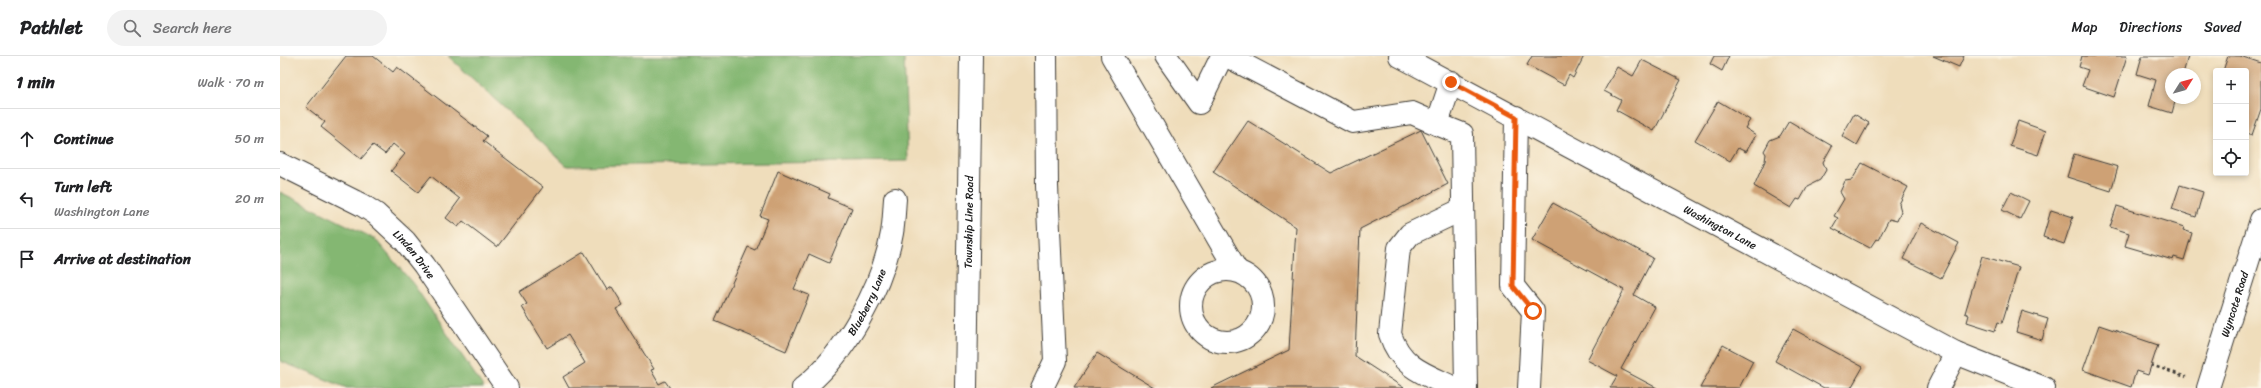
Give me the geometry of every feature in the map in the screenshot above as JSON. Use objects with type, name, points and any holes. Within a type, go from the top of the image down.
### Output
[{"type":"street","name":"Township Line Road","points":[[966,388],[971,56]]},
{"type":"street","points":[[1042,388],[1055,361],[1047,186],[1046,56]]},
{"type":"street","points":[[1112,56],[1237,271]]},
{"type":"street","points":[[1166,56],[1199,104],[1222,56]]},
{"type":"street","points":[[1227,56],[1353,122],[1412,113],[1462,134],[1466,388]]},
{"type":"street","name":"Washington Lane","points":[[1400,56],[1956,353],[2044,388]]},
{"type":"street","points":[[1437,124],[1451,82]]},
{"type":"street","points":[[1516,117],[1513,286],[1533,311],[1529,388]]},
{"type":"street","name":"Linden Drive","points":[[280,164],[362,205],[376,214],[405,241],[424,265],[507,388]]},
{"type":"street","name":"Blueberry Lane","points":[[803,388],[829,364],[840,349],[867,301],[885,258],[892,233],[895,199]]},
{"type":"street","points":[[1455,388],[1412,367],[1394,346],[1390,334],[1399,248],[1410,234],[1463,209]]},
{"type":"street","name":"Wyncote Road","points":[[2199,383],[2261,220]]},
{"type":"street","points":[[1938,388],[1956,353]]},
{"type":"path","points":[[2151,365],[2199,383]]},
{"type":"green space","points":[[448,56],[904,56],[908,161],[567,166]]},
{"type":"green space","points":[[280,192],[375,239],[414,285],[484,388],[347,388],[280,361]]},
{"type":"building","points":[[346,56],[373,56],[393,72],[397,67],[487,136],[483,141],[543,187],[497,247],[463,221],[458,227],[446,218],[460,199],[431,176],[418,192],[391,171],[405,154],[393,144],[385,154],[373,145],[361,159],[321,127],[325,122],[306,107]]},
{"type":"building","points":[[1532,56],[1584,56],[1573,78],[1569,75],[1564,85],[1527,65]]},
{"type":"building","points":[[1714,56],[1729,56],[1722,71],[1710,64]]},
{"type":"building","points":[[1933,56],[1964,56],[1959,67]]},
{"type":"building","points":[[2082,56],[2127,56],[2114,97],[2082,86],[2088,70],[2079,67]]},
{"type":"building","points":[[2142,56],[2188,56],[2185,68],[2165,68],[2165,104],[2174,104],[2172,113],[2149,106],[2156,80],[2137,74]]},
{"type":"building","points":[[2228,56],[2240,56],[2261,63],[2261,109],[2252,135],[2249,134],[2249,68],[2224,68]]},
{"type":"building","points":[[1642,60],[1681,80],[1654,131],[1616,110],[1621,100],[1604,91],[1617,67],[1633,76]]},
{"type":"building","points":[[1718,101],[1750,120],[1745,128],[1756,135],[1746,152],[1738,148],[1730,161],[1695,140]]},
{"type":"building","points":[[1854,114],[1869,123],[1857,145],[1842,136]]},
{"type":"building","points":[[1248,121],[1331,173],[1421,130],[1448,184],[1360,229],[1355,356],[1404,388],[1211,388],[1289,350],[1296,227],[1213,172]]},
{"type":"building","points":[[1789,121],[1832,146],[1823,162],[1826,170],[1820,180],[1808,186],[1800,200],[1797,199],[1791,208],[1754,186],[1765,161],[1766,154],[1764,151],[1770,140],[1780,136]]},
{"type":"building","points":[[2018,121],[2046,131],[2038,155],[2010,146]]},
{"type":"building","points":[[2074,154],[2118,167],[2111,191],[2067,177]]},
{"type":"building","points":[[1862,163],[1908,187],[1899,204],[1901,211],[1897,221],[1889,219],[1878,240],[1876,239],[1870,248],[1832,228],[1838,218],[1834,216],[1844,199],[1840,192],[1845,181],[1852,180]]},
{"type":"building","points":[[778,171],[830,194],[828,198],[852,208],[829,263],[809,254],[794,289],[809,295],[786,351],[715,321],[748,247],[755,250],[768,219],[760,216]]},
{"type":"building","points":[[2180,185],[2203,192],[2196,217],[2172,209]]},
{"type":"building","points":[[2011,192],[2029,201],[2020,219],[2002,210]]},
{"type":"building","points":[[1553,203],[1653,258],[1634,295],[1655,307],[1621,369],[1657,388],[1610,388],[1617,376],[1587,360],[1624,290],[1532,240]]},
{"type":"building","points":[[2117,206],[2184,227],[2183,230],[2192,233],[2184,260],[2174,257],[2173,260],[2125,246],[2129,233],[2110,227]]},
{"type":"building","points":[[2051,210],[2073,217],[2064,244],[2043,237]]},
{"type":"building","points":[[1921,223],[1959,243],[1941,278],[1903,259]]},
{"type":"building","points":[[584,252],[607,290],[612,287],[623,305],[616,309],[654,369],[651,370],[659,384],[665,381],[670,388],[569,388],[563,377],[585,363],[568,335],[547,348],[522,307],[527,304],[519,292]]},
{"type":"building","points":[[1982,256],[2019,267],[2002,323],[1998,322],[1995,331],[1967,322],[1969,315],[1965,313]]},
{"type":"building","points":[[2022,311],[2048,319],[2042,340],[2016,332]]},
{"type":"building","points":[[2099,325],[2158,345],[2148,375],[2136,371],[2131,387],[2083,370]]},
{"type":"building","points":[[1793,329],[1863,367],[1851,388],[1824,388],[1775,361]]},
{"type":"building","points":[[1723,345],[1753,361],[1739,388],[1700,388]]},
{"type":"building","points":[[1097,353],[1155,388],[1074,388]]},
{"type":"route","points":[[1451,82],[1516,117],[1513,286],[1533,311]]}]
